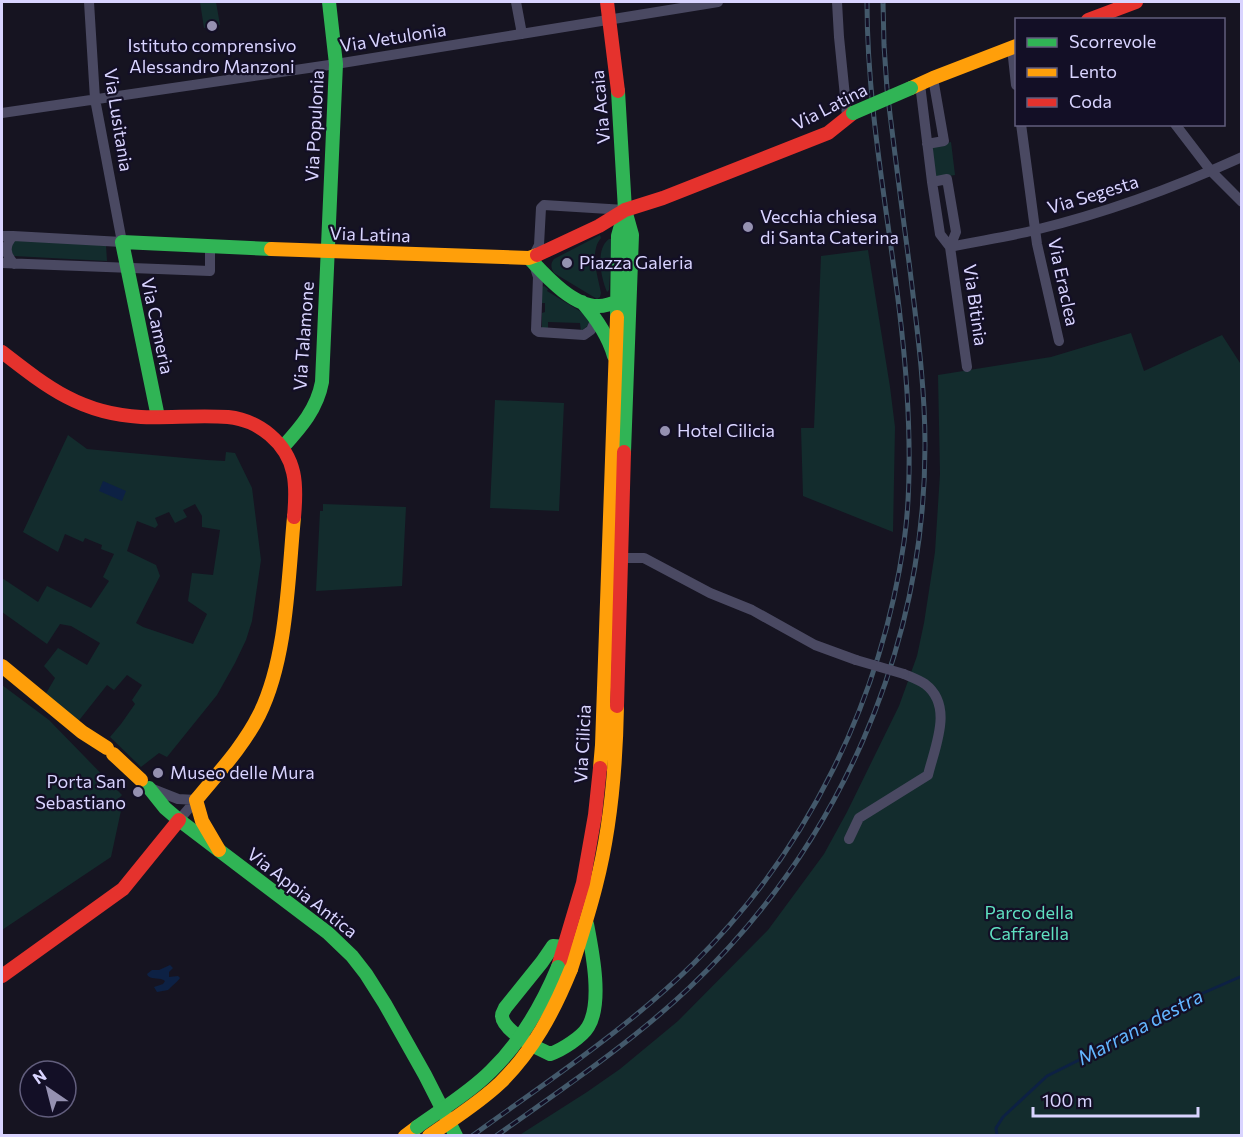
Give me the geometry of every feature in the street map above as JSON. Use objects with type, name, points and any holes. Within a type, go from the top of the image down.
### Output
[{"type":"street","name":"Via Lusitania","points":[[89,2],[95,99],[122,242]]},
{"type":"street","name":"Via Populonia","points":[[327,252],[336,64],[329,2]]},
{"type":"street","points":[[516,2],[522,34]]},
{"type":"street","name":"Via Acaia","points":[[607,2],[618,92],[625,210]]},
{"type":"street","name":"Via Vetulonia","points":[[2,113],[336,64],[718,2]]},
{"type":"street","points":[[837,2],[839,38],[850,115]]},
{"type":"street","points":[[1094,18],[1136,2]]},
{"type":"street","name":"Via Latina","points":[[625,210],[663,198],[828,133],[850,115],[921,83],[1014,47]]},
{"type":"street","points":[[921,83],[944,141],[927,144]]},
{"type":"street","name":"Via Bitinia","points":[[921,83],[932,182],[947,179],[956,232],[950,247],[967,367]]},
{"type":"street","name":"Via Eraclea","points":[[1022,126],[1039,254],[1059,341]]},
{"type":"street","points":[[1177,126],[1211,171],[1242,202]]},
{"type":"street","name":"Via Segesta","points":[[950,247],[1035,230],[1119,205],[1242,157]]},
{"type":"street","points":[[529,258],[539,245],[541,208],[544,205],[625,210]]},
{"type":"street","points":[[529,258],[600,226],[625,210]]},
{"type":"street","points":[[529,258],[554,284],[582,302],[600,306],[624,299],[632,235],[625,210]]},
{"type":"street","name":"Via Cilicia","points":[[429,1136],[501,1082],[539,1036],[554,1010],[565,968],[586,922],[597,883],[609,818],[615,760],[626,379],[624,299],[618,286],[618,236],[625,210]]},
{"type":"street","name":"Via Latina","points":[[14,264],[6,250],[7,236],[327,252],[529,258]]},
{"type":"street","name":"Via Cameria","points":[[122,242],[158,417]]},
{"type":"street","points":[[2,263],[210,271],[210,247]]},
{"type":"street","name":"Via Talamone","points":[[283,447],[311,414],[320,394],[327,252]]},
{"type":"street","points":[[529,258],[538,277],[536,330],[539,333],[584,335],[591,330],[596,319]]},
{"type":"street","name":"Via Cilicia","points":[[405,1136],[478,1084],[499,1064],[531,1022],[547,993],[565,968],[564,947],[583,883],[597,800],[602,745],[614,356],[624,299]]},
{"type":"street","points":[[582,302],[608,338],[614,356]]},
{"type":"street","points":[[2,352],[54,389],[96,410],[128,416],[240,418],[257,425],[283,447],[293,467],[296,496],[283,630],[277,666],[263,706],[251,728],[236,750],[123,889],[2,976]]},
{"type":"street","points":[[622,558],[644,558],[710,593],[752,610],[815,645],[904,674],[927,686],[940,705],[941,723],[928,775],[859,818],[849,839]]},
{"type":"street","name":"Via Appia Antica","points":[[2,666],[82,732],[110,751],[179,820],[328,933],[352,956],[386,1005],[456,1136]]},
{"type":"street","points":[[145,784],[178,799],[196,800]]},
{"type":"street","points":[[196,800],[202,821],[219,849]]},
{"type":"street","points":[[564,947],[553,946],[509,1003],[502,1016],[511,1030],[527,1042],[550,1054],[557,1052],[584,1032],[592,1017],[593,956],[586,922]]},
{"type":"green space","points":[[200,2],[216,2],[220,25],[204,28]]},
{"type":"green space","points":[[951,142],[955,175],[936,178],[932,146]]},
{"type":"green space","points":[[600,235],[595,257],[601,293],[597,299],[554,273],[551,264],[554,259]]},
{"type":"green space","points":[[609,239],[612,239],[609,290],[607,292],[600,264],[602,250]]},
{"type":"green space","points":[[13,240],[106,245],[107,261],[14,256],[10,249]]},
{"type":"green space","points":[[868,250],[895,427],[893,532],[803,496],[801,428],[814,428],[821,256]]},
{"type":"green space","points":[[542,287],[548,289],[547,291],[583,313],[585,311],[590,324],[581,331],[580,323],[548,322],[548,330],[542,328],[542,313],[545,312],[545,303],[542,303]]},
{"type":"green space","name":"Parco della Caffarella","points":[[1131,333],[1144,371],[1222,335],[1242,366],[1241,1135],[518,1136],[620,1069],[678,1021],[768,930],[824,854],[899,706],[917,656],[935,552],[940,474],[938,375],[1051,357]]},
{"type":"green space","points":[[495,400],[564,403],[559,511],[490,508]]},
{"type":"green space","points":[[68,435],[87,449],[225,461],[226,452],[235,453],[252,488],[261,560],[252,621],[246,640],[217,695],[167,757],[159,753],[141,767],[110,737],[135,704],[132,700],[142,685],[127,675],[114,690],[107,685],[77,723],[44,697],[55,678],[44,666],[58,648],[87,665],[100,643],[71,626],[60,624],[47,644],[2,612],[2,578],[38,602],[47,586],[91,608],[109,581],[103,577],[114,554],[101,549],[102,545],[85,538],[83,542],[65,534],[58,552],[23,532]],"holes":[[[195,504],[202,516],[202,527],[220,530],[213,575],[192,573],[188,601],[207,614],[193,644],[136,623],[160,576],[156,565],[127,551],[137,521],[155,528],[158,525],[155,518],[169,512],[175,523],[187,517],[183,510]]]},
{"type":"green space","points":[[323,504],[406,507],[402,586],[316,591],[320,511],[323,511]]},
{"type":"green space","points":[[2,685],[49,720],[122,795],[116,801],[122,806],[111,857],[2,930]]},
{"type":"water","points":[[103,481],[126,491],[122,501],[99,491]]},
{"type":"water","points":[[170,965],[173,968],[169,972],[169,977],[178,976],[180,978],[168,990],[157,992],[154,987],[165,981],[147,974],[152,970],[159,970]]},
{"type":"waterway","name":"Marrana destra","points":[[997,1136],[996,1128],[1003,1117],[1047,1076],[1105,1047],[1169,1008],[1242,976]]},
{"type":"railway","points":[[472,1136],[586,1054],[642,1010],[694,963],[735,919],[772,872],[804,822],[833,769],[858,715],[878,659],[893,601],[904,542],[908,505],[909,449],[903,343],[872,100],[867,2]]},
{"type":"railway","points":[[496,1136],[644,1028],[689,988],[742,933],[789,872],[829,808],[863,740],[890,670],[909,596],[921,521],[925,445],[918,335],[887,89],[883,2]]},
{"type":"traffic: fast","points":[[283,447],[312,409],[322,382],[336,64],[329,2]]},
{"type":"traffic: fast","points":[[853,113],[911,88]]},
{"type":"traffic: fast","points":[[618,91],[625,210],[632,235],[624,452]]},
{"type":"traffic: fast","points":[[617,317],[618,236],[625,211]]},
{"type":"traffic: fast","points":[[158,417],[122,242],[271,249]]},
{"type":"traffic: fast","points":[[529,258],[560,289],[579,301],[589,305],[603,306],[627,298]]},
{"type":"traffic: fast","points":[[582,302],[601,327],[614,356]]},
{"type":"traffic: fast","points":[[149,788],[165,808],[179,820],[328,933],[352,956],[385,1004],[456,1136]]},
{"type":"traffic: fast","points":[[565,947],[553,946],[502,1015],[504,1022],[514,1033],[550,1054],[581,1035],[588,1027],[592,1017],[596,991],[587,924]]},
{"type":"traffic: fast","points":[[417,1127],[474,1086],[502,1060],[530,1022],[558,967]]},
{"type":"traffic: slow","points":[[911,88],[1015,46]]},
{"type":"traffic: slow","points":[[271,249],[529,258],[537,255]]},
{"type":"traffic: slow","points":[[600,768],[617,317]]},
{"type":"traffic: slow","points":[[219,850],[202,821],[196,800],[246,738],[268,693],[285,619],[294,517]]},
{"type":"traffic: slow","points":[[2,666],[82,732],[107,748]]},
{"type":"traffic: slow","points":[[571,969],[593,896],[609,819],[614,774],[617,706]]},
{"type":"traffic: slow","points":[[113,754],[141,780]]},
{"type":"traffic: slow","points":[[429,1136],[466,1111],[512,1071],[541,1030],[571,969]]},
{"type":"traffic: slow","points":[[405,1136],[417,1127]]},
{"type":"traffic: jam","points":[[607,2],[618,91]]},
{"type":"traffic: jam","points":[[1093,18],[1136,2]]},
{"type":"traffic: jam","points":[[537,255],[599,226],[625,210],[663,198],[828,133],[853,113]]},
{"type":"traffic: jam","points":[[2,352],[50,387],[100,410],[141,417],[228,417],[255,425],[270,435],[286,453],[295,483],[294,517]]},
{"type":"traffic: jam","points":[[617,706],[624,452]]},
{"type":"traffic: jam","points":[[558,967],[583,883],[595,815],[600,768]]},
{"type":"traffic: jam","points":[[2,976],[123,889],[179,820]]},
{"type":"place","name":"Istituto comprensivo Alessandro Manzoni","points":[[212,26]]},
{"type":"place","name":"Vecchia chiesa di Santa Caterina","points":[[748,227]]},
{"type":"place","name":"Piazza Galeria","points":[[567,263]]},
{"type":"place","name":"Hotel Cilicia","points":[[665,431]]},
{"type":"place","name":"Museo delle Mura","points":[[158,773]]},
{"type":"place","name":"Porta San Sebastiano","points":[[138,792]]}]
